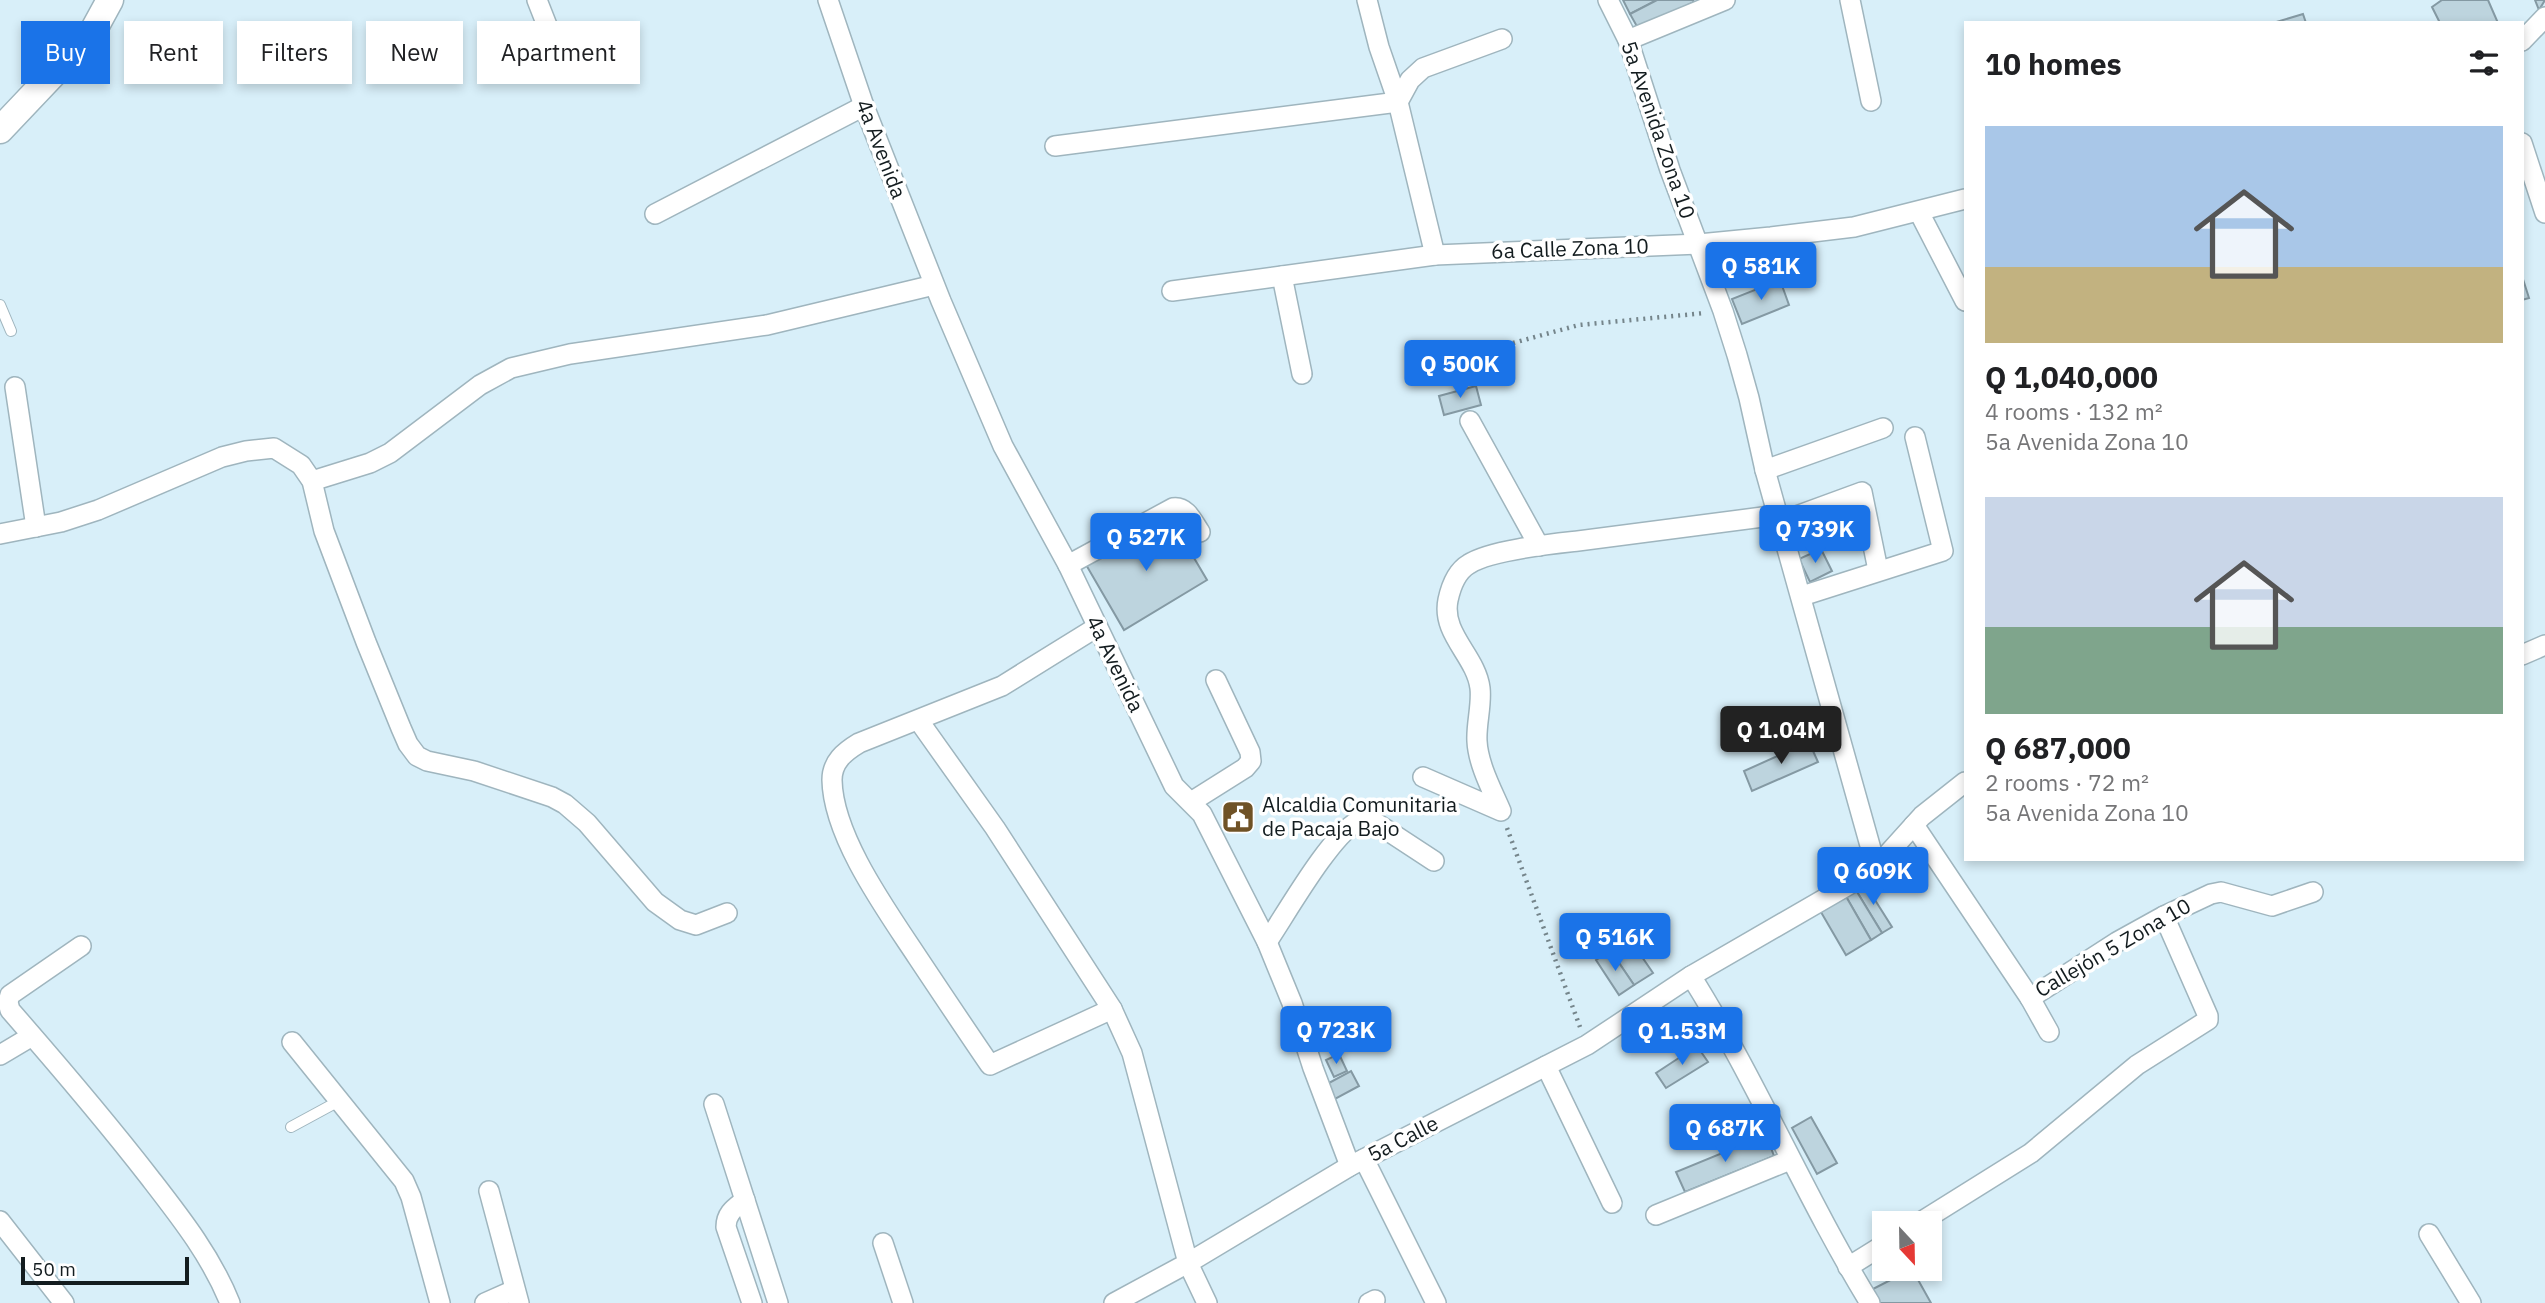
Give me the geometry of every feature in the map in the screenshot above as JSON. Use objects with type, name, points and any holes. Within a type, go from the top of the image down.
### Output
[{"type":"street","points":[[0,130],[92,33],[110,0]]},
{"type":"street","points":[[537,0],[545,21]]},
{"type":"street","name":"4a Avenida","points":[[828,0],[864,106],[934,285],[1003,446],[1068,565],[1174,786],[1202,814],[1219,843],[1267,942],[1357,1162],[1436,1303]]},
{"type":"street","points":[[1367,0],[1379,47],[1398,102],[1435,255]]},
{"type":"street","name":"5a Avenida Zona 10","points":[[1608,0],[1628,40],[1670,170],[1723,311],[1749,398],[1765,470],[1875,867]]},
{"type":"street","points":[[1628,40],[1726,0]]},
{"type":"street","points":[[1850,0],[1871,101]]},
{"type":"street","points":[[2524,39],[2545,18]]},
{"type":"street","points":[[1398,102],[1410,80],[1423,68],[1502,39]]},
{"type":"street","points":[[1055,146],[1398,102]]},
{"type":"street","points":[[654,214],[864,106]]},
{"type":"street","points":[[2524,149],[2545,213]]},
{"type":"street","name":"6a Calle Zona 10","points":[[1172,291],[1435,255],[1699,244],[1854,227],[1964,199]]},
{"type":"street","points":[[1919,212],[1964,298]]},
{"type":"street","points":[[1282,276],[1301,373]]},
{"type":"street","points":[[312,481],[370,463],[390,453],[480,385],[511,368],[570,354],[767,325],[934,285]]},
{"type":"street","points":[[15,387],[36,527]]},
{"type":"street","points":[[1470,421],[1539,546]]},
{"type":"street","points":[[1765,470],[1883,428]]},
{"type":"street","points":[[1802,596],[1943,551],[1914,437]]},
{"type":"street","points":[[0,534],[98,510],[222,457],[246,450],[274,448],[301,466],[312,481],[324,531],[366,642],[408,744],[417,756],[427,761],[474,771],[552,797],[565,804],[587,823],[655,902],[680,920],[696,925],[727,913]]},
{"type":"street","points":[[1501,811],[1477,743],[1480,689],[1448,619],[1448,600],[1458,573],[1469,564],[1485,557],[1539,546],[1779,519],[1862,492],[1878,570]]},
{"type":"street","points":[[1068,565],[1173,508],[1180,507],[1184,510],[1200,532]]},
{"type":"street","points":[[1097,628],[1002,686],[859,743],[844,752],[835,766],[832,779],[839,816],[863,871],[990,1066],[1112,1009]]},
{"type":"street","points":[[2524,655],[2545,645]]},
{"type":"street","points":[[1192,802],[1245,768],[1251,761],[1250,752],[1216,680]]},
{"type":"street","points":[[919,721],[995,828],[1112,1009],[1132,1053],[1188,1263],[1208,1303]]},
{"type":"street","points":[[1423,777],[1501,811]]},
{"type":"street","name":"5a Calle","points":[[1114,1303],[1188,1263],[1357,1162],[1587,1045],[1691,976],[1851,884],[1875,867],[1913,825],[1964,783]]},
{"type":"street","points":[[1267,942],[1330,848],[1355,823],[1363,819],[1373,821],[1434,861]]},
{"type":"street","name":"Callejón 5 Zona 10","points":[[1913,825],[2030,999],[2117,942],[2211,894],[2221,892],[2272,906],[2313,892]]},
{"type":"street","points":[[1938,1211],[2031,1153],[2137,1065],[2208,1020],[2164,916]]},
{"type":"street","points":[[81,946],[10,995],[10,1010],[125,1146],[190,1231],[206,1254],[230,1303]]},
{"type":"street","points":[[1691,976],[1713,1011],[1790,1160],[1870,1303]]},
{"type":"street","points":[[2030,999],[2049,1032]]},
{"type":"street","points":[[0,1055],[32,1035]]},
{"type":"street","points":[[292,1042],[404,1181],[422,1232],[440,1303]]},
{"type":"street","points":[[1546,1066],[1612,1203]]},
{"type":"street","points":[[714,1104],[778,1303]]},
{"type":"street","points":[[1656,1215],[1790,1160]]},
{"type":"street","points":[[485,1303],[516,1297],[489,1191]]},
{"type":"street","points":[[745,1200],[732,1210],[726,1219],[726,1227],[752,1303]]},
{"type":"street","points":[[0,1221],[64,1303]]},
{"type":"street","points":[[2429,1234],[2472,1303]]},
{"type":"street","points":[[883,1244],[903,1303]]},
{"type":"street","points":[[1848,1267],[1872,1252]]},
{"type":"lane","points":[[0,305],[11,331]]},
{"type":"lane","points":[[290,1127],[339,1101]]},
{"type":"path","points":[[1513,343],[1579,325],[1723,311]]},
{"type":"path","points":[[1501,811],[1587,1045]]},
{"type":"building","points":[[1623,0],[1657,0],[1630,14]]},
{"type":"building","points":[[1657,0],[1694,2],[1639,30],[1630,14]]},
{"type":"building","points":[[2442,0],[2488,0],[2497,21],[2439,21],[2432,7]]},
{"type":"building","points":[[2535,0],[2545,0],[2539,10]]},
{"type":"building","points":[[2303,14],[2305,21],[2280,21]]},
{"type":"building","points":[[1780,280],[1789,305],[1742,324],[1732,299]]},
{"type":"building","points":[[2524,282],[2529,298],[2524,299]]},
{"type":"building","points":[[1476,386],[1481,405],[1444,415],[1439,396]]},
{"type":"building","points":[[1171,519],[1207,580],[1124,630],[1085,563]]},
{"type":"building","points":[[1821,549],[1832,571],[1810,582],[1799,559]]},
{"type":"building","points":[[1809,742],[1818,762],[1752,791],[1744,771]]},
{"type":"building","points":[[1863,881],[1892,927],[1882,933],[1854,887]]},
{"type":"building","points":[[1854,887],[1882,933],[1871,940],[1844,893]]},
{"type":"building","points":[[1844,893],[1871,940],[1846,955],[1818,907]]},
{"type":"building","points":[[1629,938],[1653,973],[1634,985],[1611,951]]},
{"type":"building","points":[[1611,951],[1634,985],[1619,995],[1596,960]]},
{"type":"building","points":[[1697,1046],[1708,1062],[1666,1088],[1656,1073]]},
{"type":"building","points":[[1339,1054],[1347,1071],[1334,1077],[1326,1060]]},
{"type":"building","points":[[1351,1071],[1359,1086],[1335,1099],[1327,1084]]},
{"type":"building","points":[[1811,1117],[1837,1163],[1817,1174],[1792,1128]]},
{"type":"building","points":[[1766,1135],[1774,1156],[1685,1192],[1676,1172]]},
{"type":"building","points":[[1889,1281],[1919,1281],[1931,1303],[1878,1303],[1871,1290]]},
{"type":"place","name":"Alcaldia Comunitaria de Pacaja Bajo","points":[[1238,817]]}]
